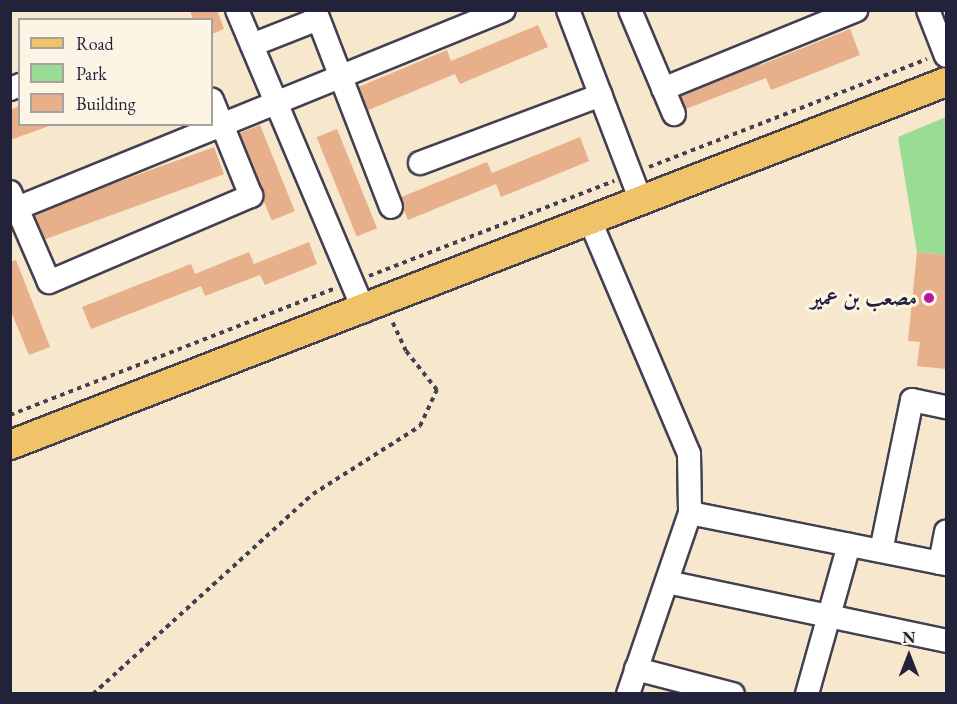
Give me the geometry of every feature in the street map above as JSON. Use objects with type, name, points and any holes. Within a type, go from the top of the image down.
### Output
[{"type":"main road","points":[[11,442],[374,307],[946,82]]},
{"type":"street","points":[[237,10],[352,282],[374,307]]},
{"type":"street","points":[[213,102],[222,125],[251,196],[49,282],[13,204],[222,125],[504,10]]},
{"type":"street","points":[[568,10],[641,201]]},
{"type":"street","points":[[630,10],[674,114]]},
{"type":"street","points":[[663,89],[857,10]]},
{"type":"street","points":[[928,10],[945,48]]},
{"type":"street","points":[[252,45],[317,15],[391,207]]},
{"type":"street","points":[[420,163],[601,95]]},
{"type":"street","points":[[591,223],[688,454],[690,513],[628,693]]},
{"type":"street","points":[[881,551],[912,400],[946,407]]},
{"type":"street","points":[[690,513],[943,563],[946,532]]},
{"type":"street","points":[[807,693],[849,545]]},
{"type":"street","points":[[667,582],[946,641]]},
{"type":"street","points":[[636,669],[733,693]]},
{"type":"path","points":[[10,415],[631,174],[945,48]]},
{"type":"path","points":[[93,693],[313,494],[420,426],[437,390],[374,307]]},
{"type":"green space","points":[[946,117],[946,255],[917,252],[898,137]]},
{"type":"building","points":[[190,10],[217,10],[224,29],[213,34],[213,18],[192,18]]},
{"type":"building","points":[[538,25],[548,47],[460,84],[455,74],[366,111],[356,88],[447,50],[451,61]]},
{"type":"building","points":[[850,29],[860,55],[771,90],[766,78],[678,112],[669,90],[757,55],[761,65]]},
{"type":"building","points":[[18,107],[18,126],[49,126],[10,140],[10,110]]},
{"type":"building","points":[[260,125],[295,211],[272,221],[237,134]]},
{"type":"building","points":[[337,129],[377,228],[357,236],[317,137]]},
{"type":"building","points":[[580,137],[589,161],[501,197],[496,184],[408,220],[399,198],[487,162],[492,173]]},
{"type":"building","points":[[214,147],[224,174],[42,241],[32,213]]},
{"type":"building","points":[[309,242],[317,264],[265,285],[260,275],[205,296],[201,286],[91,329],[82,307],[191,264],[195,274],[249,252],[254,264]]},
{"type":"building","name":"مصعب بن عمير","points":[[917,252],[946,255],[946,369],[917,366],[920,342],[908,341]]},
{"type":"building","points":[[16,260],[50,347],[29,355],[10,309],[10,262]]},
{"type":"place","name":"مصعب بن عمير","points":[[929,298]]}]
